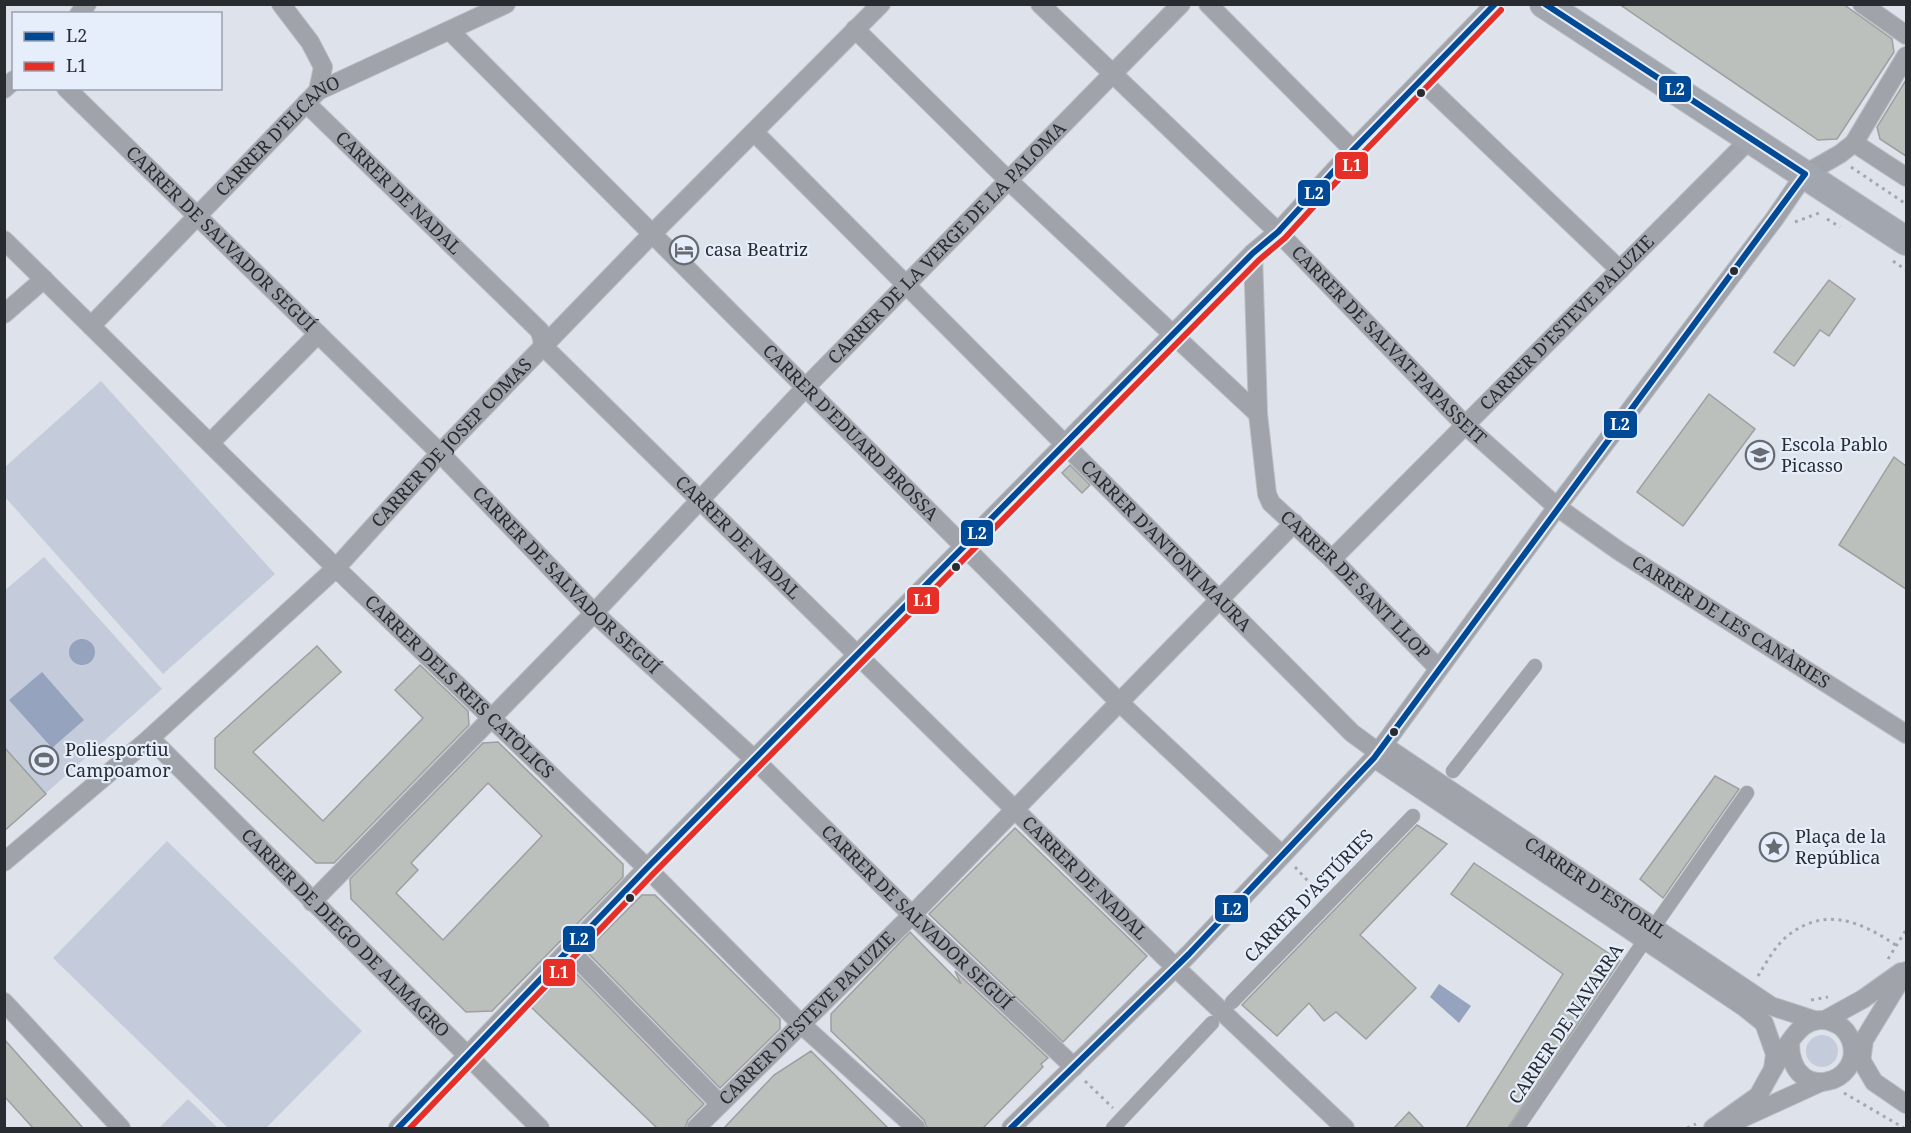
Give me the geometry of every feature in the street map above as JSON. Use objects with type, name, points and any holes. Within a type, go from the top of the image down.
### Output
[{"type":"main road","points":[[1544,4],[1906,241]]},
{"type":"street","points":[[282,4],[310,42],[323,67],[310,98]]},
{"type":"street","name":"CARRER D'ELCANO","points":[[91,326],[310,98],[506,4]]},
{"type":"street","name":"CARRER DE JOSEP COMAS","points":[[4,862],[150,738],[336,568],[440,453],[651,235],[881,4]]},
{"type":"street","name":"CARRER DE SALVAT-PAPASSEIT","points":[[1040,4],[1278,232],[1465,425],[1557,507]]},
{"type":"street","name":"CARRER DE LA VERGE DE LA PALOMA","points":[[312,902],[594,613],[699,498],[805,388],[1010,182],[1181,4]]},
{"type":"street","points":[[1208,4],[1353,150]]},
{"type":"street","points":[[398,1128],[647,868],[858,655],[963,545],[1065,445],[1253,253],[1278,232],[1353,150],[1495,4]]},
{"type":"street","points":[[1862,4],[1906,34]]},
{"type":"street","points":[[855,29],[1010,182],[1258,414]]},
{"type":"street","name":"CARRER D'EDUARD BROSSA","points":[[450,31],[1120,703],[1288,860]]},
{"type":"street","points":[[1011,1128],[1079,1073],[1176,968],[1288,860],[1378,752],[1805,174],[1840,154],[1854,143],[1906,56]]},
{"type":"street","points":[[1421,80],[1620,270]]},
{"type":"street","name":"CARRER DE SALVADOR SEGUÍ","points":[[68,90],[440,453],[594,613],[754,760],[912,915],[1079,1073]]},
{"type":"street","name":"CARRER DE NADAL","points":[[310,98],[540,331],[544,347],[1176,968],[1345,1128]]},
{"type":"street","name":"CARRER D'ANTONI MAURA","points":[[754,132],[908,284],[1352,733],[1378,752]]},
{"type":"street","name":"CARRER D'ESTEVE PALUZIE","points":[[1332,559],[1751,138]]},
{"type":"street","points":[[1854,143],[1906,177]]},
{"type":"street","name":"CARRER DELS REIS CATÒLICS","points":[[4,240],[336,568],[647,868],[802,1025],[915,1128]]},
{"type":"street","name":"CARRER DE SANT LLOP","points":[[1253,253],[1258,414],[1267,494],[1271,503],[1332,559],[1438,668]]},
{"type":"street","points":[[4,314],[44,279]]},
{"type":"street","points":[[210,443],[318,334]]},
{"type":"street","name":"CARRER DE LES CANÀRIES","points":[[1557,507],[1619,551],[1906,734]]},
{"type":"street","name":"CARRER D'ESTEVE PALUZIE","points":[[696,1128],[912,915],[1014,807],[1120,703],[1294,523]]},
{"type":"street","points":[[1453,771],[1534,666]]},
{"type":"street","name":"CARRER DE DIEGO DE ALMAGRO","points":[[150,738],[467,1058],[540,1128]]},
{"type":"street","name":"CARRER D'ESTORIL","points":[[1378,752],[1649,934],[1764,1023],[1783,1056]]},
{"type":"street","name":"CARRER DE NAVARRA","points":[[1517,1128],[1747,793]]},
{"type":"street","name":"CARRER D'ASTÚRIES","points":[[1232,1002],[1413,816]]},
{"type":"street","name":"CARRER D'ESTORIL","points":[[1649,934],[1771,1006],[1820,1020]]},
{"type":"street","points":[[569,951],[720,1104]]},
{"type":"street","points":[[1709,1127],[1758,1095],[1799,1029],[1863,999],[1906,969]]},
{"type":"street","points":[[1862,1062],[1864,1040],[1906,969]]},
{"type":"street","points":[[4,1002],[121,1128]]},
{"type":"street","points":[[1820,1020],[1844,1029],[1874,1082],[1906,1104]]},
{"type":"street","points":[[1118,1123],[1212,1023]]},
{"type":"street","points":[[1709,1127],[1768,1108],[1819,1083],[1830,1081],[1847,1069],[1852,1059],[1851,1040]]},
{"type":"street","points":[[1783,1056],[1802,1077],[1819,1083]]},
{"type":"path","points":[[1850,167],[1906,204]]},
{"type":"path","points":[[1786,225],[1819,213],[1833,223]]},
{"type":"path","points":[[1829,227],[1836,218]]},
{"type":"path","points":[[1288,860],[1329,902]]},
{"type":"path","points":[[1748,991],[1777,946],[1786,937],[1811,923],[1834,919],[1857,922],[1897,945]]},
{"type":"path","points":[[1079,1073],[1118,1123]]},
{"type":"path","points":[[1837,1093],[1847,1093],[1904,1128]]},
{"type":"path","points":[[1687,1128],[1709,1127]]},
{"type":"shaded area","points":[[101,381],[275,574],[163,674],[5,497],[5,467]]},
{"type":"shaded area","name":"Poliesportiu Campoamor","points":[[44,557],[162,689],[5,830],[4,591]]},
{"type":"shaded area","points":[[167,841],[362,1031],[266,1128],[228,1128],[53,958]]},
{"type":"shaded area","points":[[1822,1035],[1833,1040],[1838,1051],[1833,1062],[1822,1067],[1811,1062],[1806,1051],[1811,1040]]},
{"type":"shaded area","points":[[188,1099],[218,1128],[159,1128]]},
{"type":"water","points":[[82,639],[91,643],[95,652],[91,661],[82,665],[73,661],[69,652],[73,643]]},
{"type":"water","points":[[42,672],[84,720],[52,748],[9,700]]},
{"type":"water","points":[[1439,984],[1471,1006],[1459,1023],[1430,997]]},
{"type":"building","points":[[1619,4],[1843,4],[1892,39],[1894,52],[1837,139],[1818,140]]},
{"type":"building","points":[[1906,80],[1906,156],[1880,139],[1877,127]]},
{"type":"building","points":[[1829,280],[1855,299],[1829,336],[1820,330],[1794,366],[1774,352]]},
{"type":"building","points":[[1709,394],[1755,429],[1683,526],[1637,492]]},
{"type":"building","points":[[1894,457],[1906,466],[1906,589],[1839,545]]},
{"type":"building","points":[[1070,465],[1090,485],[1082,493],[1062,473]]},
{"type":"building","points":[[317,646],[341,672],[253,752],[323,821],[423,718],[395,690],[420,665],[468,711],[469,725],[334,863],[316,863],[215,768],[215,738]]},
{"type":"building","points":[[498,742],[623,864],[623,877],[492,1011],[466,1012],[351,899],[350,879],[483,743]],"holes":[[[488,783],[542,836],[443,940],[396,893],[418,870],[411,863]]]},
{"type":"building","points":[[4,747],[46,794],[4,831]]},
{"type":"building","points":[[1715,776],[1739,789],[1663,898],[1640,879]]},
{"type":"building","points":[[1417,825],[1447,844],[1360,935],[1416,988],[1366,1039],[1336,1012],[1324,1021],[1309,1003],[1277,1036],[1242,1005]]},
{"type":"building","points":[[1015,828],[1147,956],[1063,1042],[929,914]]},
{"type":"building","points":[[1474,863],[1620,961],[1508,1128],[1466,1128],[1563,974],[1451,894]]},
{"type":"building","points":[[642,895],[655,895],[780,1019],[780,1029],[720,1088],[586,951]]},
{"type":"building","points":[[910,932],[961,984],[955,971],[1048,1058],[1041,1064],[1043,1067],[983,1128],[927,1128],[924,1120],[831,1031],[831,1014]]},
{"type":"building","points":[[571,968],[704,1104],[688,1120],[685,1128],[657,1128],[531,1007]]},
{"type":"building","points":[[4,1039],[83,1128],[33,1128],[4,1096]]},
{"type":"building","points":[[811,1051],[888,1128],[724,1128],[774,1075]]},
{"type":"building","points":[[1409,1112],[1424,1128],[1394,1128]]},
{"type":"transit line","name":"L2","points":[[398,1128],[647,868],[1253,253],[1278,232],[1353,150],[1495,4]]},
{"type":"transit line","name":"L2","points":[[1545,4],[1805,174]]},
{"type":"transit line","name":"L1","points":[[410,1128],[653,874],[1259,260],[1285,238],[1360,156],[1501,10]]},
{"type":"transit line","name":"L2","points":[[1011,1128],[1189,954],[1374,758],[1805,174]]},
{"type":"place","name":"casa Beatriz","points":[[684,250]]},
{"type":"place","name":"Escola Pablo Picasso","points":[[1760,455]]},
{"type":"place","name":"Poliesportiu Campoamor","points":[[44,760]]},
{"type":"place","name":"Plaça de la República","points":[[1774,847]]}]
